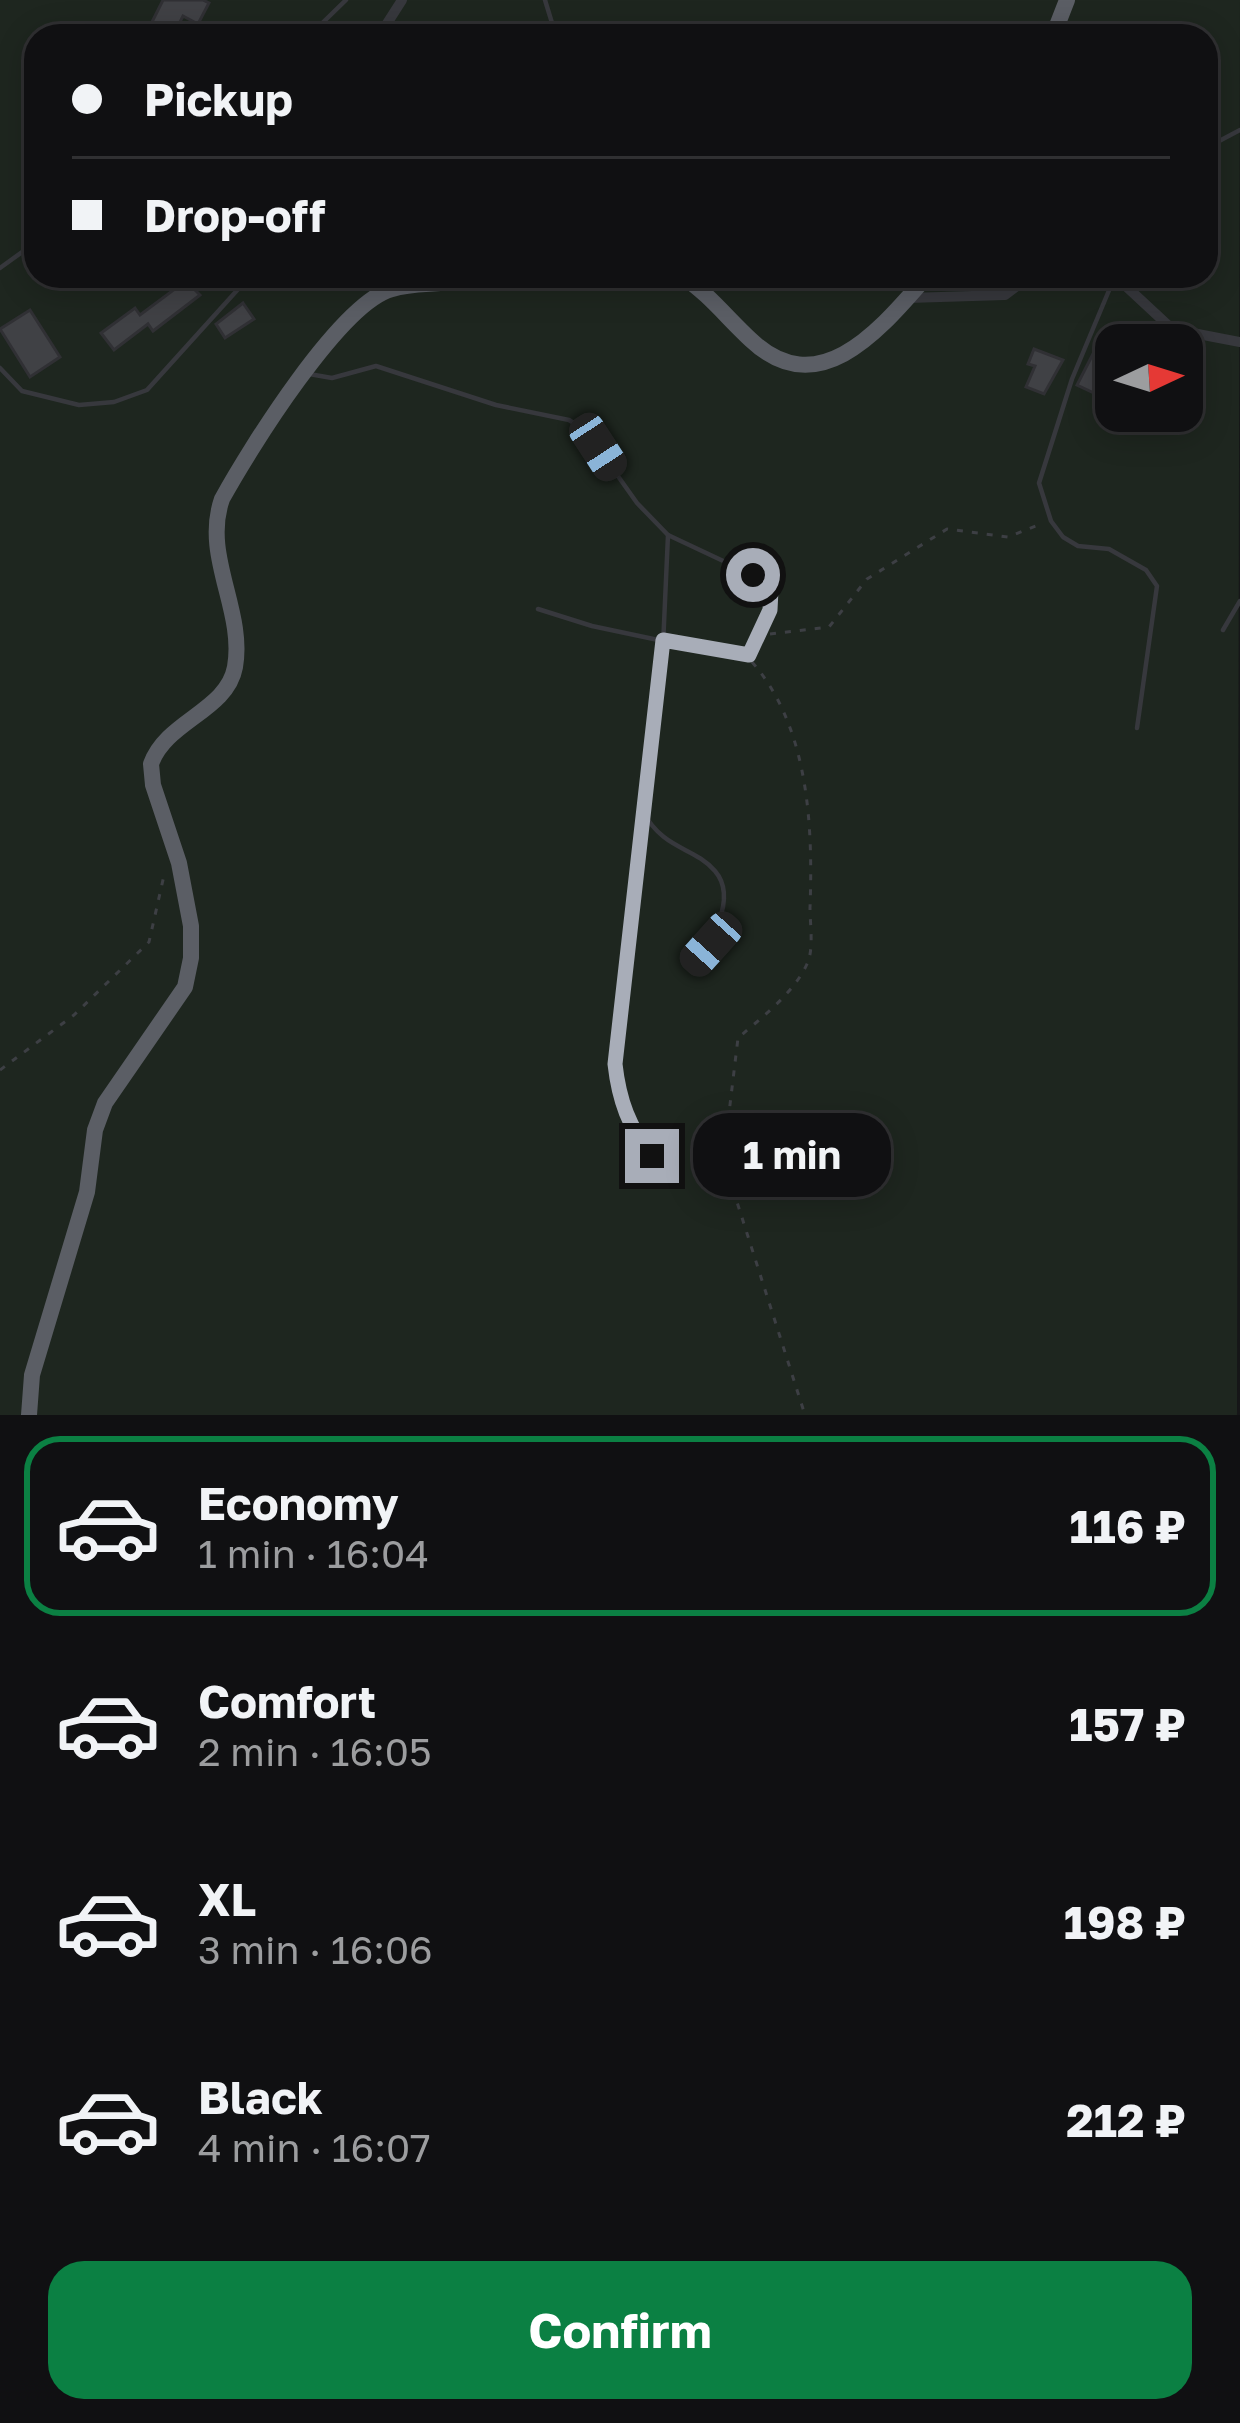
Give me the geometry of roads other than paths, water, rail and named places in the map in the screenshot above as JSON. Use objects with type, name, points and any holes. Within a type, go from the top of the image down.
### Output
[{"type":"highway","points":[[29,1415],[32,1376],[87,1192],[94,1130],[105,1103],[185,987],[190,926],[151,764],[158,743],[228,686],[236,665],[217,556],[216,517],[232,481],[304,372],[372,298],[398,288]]},
{"type":"highway","points":[[695,288],[772,357],[806,366],[831,362],[856,349],[917,288]]},
{"type":"street","points":[[908,298],[1005,295],[1014,288]]},
{"type":"street","points":[[1128,288],[1172,329],[1240,342]]},
{"type":"lane","points":[[321,24],[346,0]]},
{"type":"lane","points":[[0,368],[22,392],[79,405],[129,397],[147,390],[175,364],[240,288]]},
{"type":"lane","points":[[1110,288],[1072,379],[1039,483],[1051,520],[1078,546],[1109,548],[1153,577],[1149,661],[1137,728]]},
{"type":"lane","points":[[304,372],[332,378],[376,366],[496,405],[569,420],[586,431],[637,503],[668,535],[765,583],[772,602],[749,655],[663,640],[538,609]]},
{"type":"lane","points":[[652,1156],[635,1135],[618,1094],[615,1064],[663,640],[668,535]]},
{"type":"lane","points":[[1223,630],[1240,601]]},
{"type":"lane","points":[[643,812],[668,844],[715,870],[722,885],[711,944],[691,966]]}]
